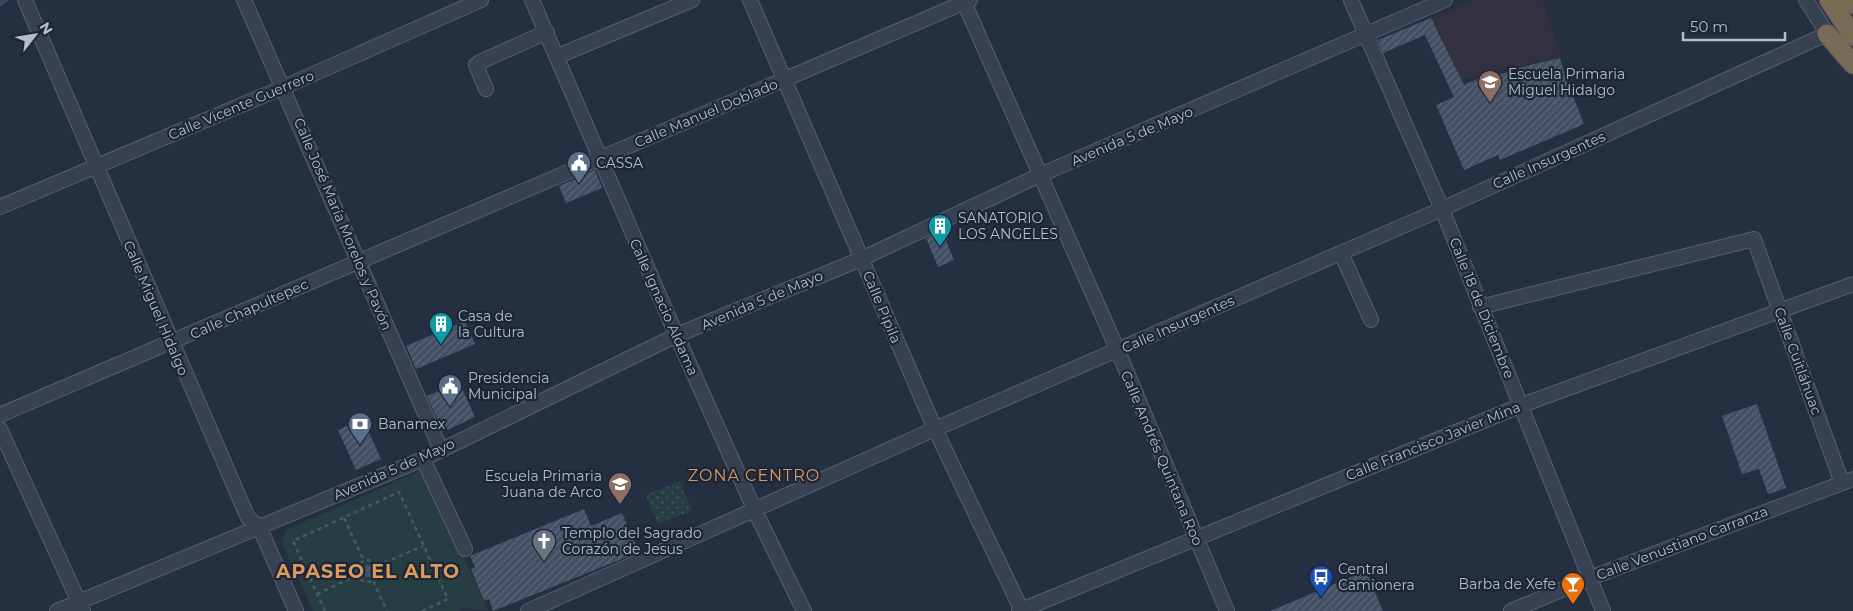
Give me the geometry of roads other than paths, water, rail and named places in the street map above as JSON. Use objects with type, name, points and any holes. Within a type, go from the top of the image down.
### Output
[{"type":"highway","points":[[1829,0],[1853,36]]},
{"type":"highway","points":[[1850,0],[1853,4]]},
{"type":"highway","points":[[1827,34],[1853,64]]},
{"type":"street","name":"Calle Miguel Hidalgo","points":[[25,0],[171,344],[248,518],[259,526],[296,611]]},
{"type":"street","name":"Calle José María Morelos y Pavón","points":[[244,0],[284,87],[441,450]]},
{"type":"street","name":"Calle Vicente Guerrero","points":[[0,207],[284,87],[481,0]]},
{"type":"street","name":"Calle Ignacio Aldama","points":[[532,0],[558,56],[599,159],[755,511],[804,611]]},
{"type":"street","points":[[558,56],[692,0]]},
{"type":"street","name":"Calle Pípila","points":[[750,0],[935,430],[1021,611]]},
{"type":"street","name":"Calle 18 de Diciembre","points":[[1352,0],[1365,35],[1442,208],[1603,611]]},
{"type":"street","name":"Avenida 5 de Mayo","points":[[57,611],[81,606],[259,526],[423,459],[677,335],[862,259],[1040,175],[1445,0]]},
{"type":"street","points":[[1806,0],[1853,71]]},
{"type":"street","name":"Calle Manuel Doblado","points":[[358,261],[966,1]]},
{"type":"street","name":"Calle Andrés Quintana Roo","points":[[966,1],[1118,351],[1227,611]]},
{"type":"street","points":[[486,89],[476,66],[480,62],[547,32]]},
{"type":"street","name":"Calle Insurgentes","points":[[528,611],[935,430],[1341,253],[1827,34]]},
{"type":"street","name":"Calle Cuitláhuac","points":[[1480,307],[1754,239],[1779,310],[1847,481]]},
{"type":"street","points":[[1341,253],[1371,320]]},
{"type":"street","name":"Calle Chapultepec","points":[[0,415],[171,344],[358,261]]},
{"type":"street","name":"Calle Francisco Javier Mina","points":[[1021,611],[1522,405],[1853,284]]},
{"type":"street","points":[[0,429],[81,606]]},
{"type":"street","points":[[423,459],[465,548]]},
{"type":"street","name":"Calle Venustiano Carranza","points":[[1512,611],[1590,578],[1847,481]]},
{"type":"waterway","points":[[0,4],[6,0]]},
{"type":"place","name":"Escuela Primaria Miguel Hidalgo","points":[[1490,103]]},
{"type":"place","name":"CASSA","points":[[579,184]]},
{"type":"place","name":"SANATORIO LOS ANGELES","points":[[940,247]]},
{"type":"place","name":"Casa de la Cultura","points":[[441,345]]},
{"type":"place","name":"Presidencia Municipal","points":[[450,407]]},
{"type":"place","name":"Banamex","points":[[360,445]]},
{"type":"place","name":"Escuela Primaria Juana de Arco","points":[[620,505]]},
{"type":"place","name":"Templo del Sagrado Corazón de Jesus","points":[[544,562]]},
{"type":"place","name":"Central Camionera","points":[[1321,598]]},
{"type":"place","name":"Barba de Xefe","points":[[1573,605]]},
{"type":"district","name":"ZONA CENTRO","points":[[754,475]]},
{"type":"district","name":"APASEO EL ALTO","points":[[368,571]]}]
